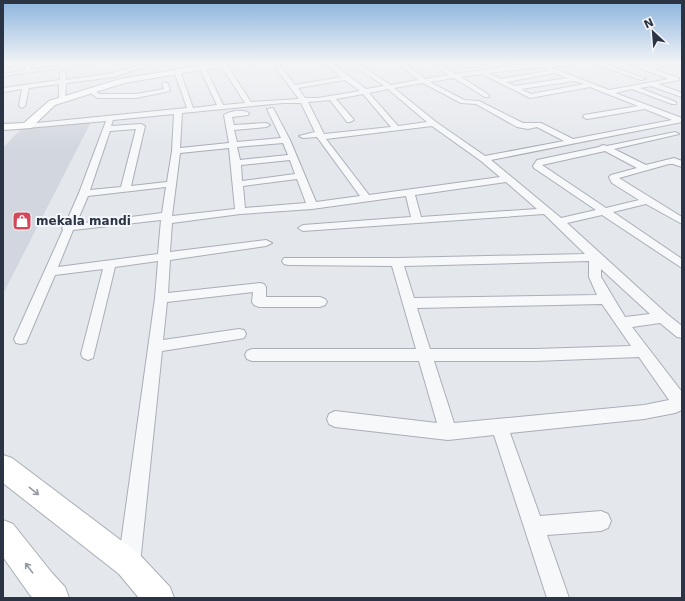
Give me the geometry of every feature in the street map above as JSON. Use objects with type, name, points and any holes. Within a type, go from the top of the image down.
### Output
[{"type":"street","points":[[22,106],[25,92]]},
{"type":"street","points":[[62,100],[63,92]]},
{"type":"street","points":[[27,126],[49,105],[89,92]]},
{"type":"street","points":[[93,92],[97,96],[136,96],[160,92]]},
{"type":"street","points":[[129,564],[161,298],[167,218],[176,151],[184,112],[182,92]]},
{"type":"street","points":[[214,92],[221,107]]},
{"type":"street","points":[[241,92],[249,104]]},
{"type":"street","points":[[296,92],[304,101],[320,135],[367,199]]},
{"type":"street","points":[[108,124],[221,107],[283,101],[304,101],[367,92]]},
{"type":"street","points":[[367,92],[396,128]]},
{"type":"street","points":[[395,92],[433,124],[484,159],[508,179],[559,222],[662,318],[682,333]]},
{"type":"street","points":[[444,92],[463,102],[477,102],[520,125],[528,127],[538,125],[573,142]]},
{"type":"street","points":[[480,92],[487,96]]},
{"type":"street","points":[[522,92],[530,96],[554,92]]},
{"type":"street","points":[[608,92],[680,120]]},
{"type":"street","points":[[643,92],[674,103]]},
{"type":"street","points":[[332,98],[350,120]]},
{"type":"street","points":[[240,211],[234,145],[228,115],[271,109],[283,101]]},
{"type":"street","points":[[595,109],[634,103]]},
{"type":"street","points":[[587,117],[645,107]]},
{"type":"street","points":[[271,109],[286,140],[312,206]]},
{"type":"street","points":[[601,123],[658,112]]},
{"type":"street","points":[[484,159],[680,120]]},
{"type":"street","points":[[21,339],[84,193],[108,124]]},
{"type":"street","points":[[3,127],[108,124],[141,126],[124,189]]},
{"type":"street","points":[[303,136],[433,124]]},
{"type":"street","points":[[230,128],[266,125]]},
{"type":"street","points":[[655,126],[678,136]]},
{"type":"street","points":[[678,136],[607,148],[540,162],[537,166],[682,264]]},
{"type":"street","points":[[587,139],[644,168]]},
{"type":"street","points":[[176,151],[286,140]]},
{"type":"street","points":[[236,163],[293,157]]},
{"type":"street","points":[[682,164],[670,161],[617,175],[613,179],[682,221]]},
{"type":"street","points":[[238,184],[300,176]]},
{"type":"street","points":[[68,228],[240,211],[312,206],[508,179]]},
{"type":"street","points":[[84,193],[172,184]]},
{"type":"street","points":[[410,193],[418,220]]},
{"type":"street","points":[[559,222],[647,201]]},
{"type":"street","points":[[303,228],[546,211]]},
{"type":"street","points":[[49,272],[266,243]]},
{"type":"street","points":[[288,261],[397,262],[595,257]]},
{"type":"street","points":[[335,420],[448,432],[500,428],[644,412],[675,406],[678,403],[677,398],[621,323],[606,300],[595,276],[595,257]]},
{"type":"street","points":[[397,262],[448,432]]},
{"type":"street","points":[[88,354],[110,264]]},
{"type":"street","points":[[161,298],[260,287],[259,302],[320,302]]},
{"type":"street","points":[[410,303],[606,300]]},
{"type":"street","points":[[621,323],[662,318]]},
{"type":"street","points":[[154,347],[239,334]]},
{"type":"street","points":[[252,355],[534,355],[643,351]]},
{"type":"street","points":[[500,428],[558,598]]},
{"type":"street","points":[[3,467],[129,564],[159,598]]},
{"type":"street","points":[[533,526],[601,521]]},
{"type":"street","points":[[3,534],[41,584],[54,598]]},
{"type":"shaded area","name":"mekala mandi","points":[[92,120],[3,294],[3,148],[23,127]]},
{"type":"place","name":"mekala mandi","points":[[22,221]]}]
